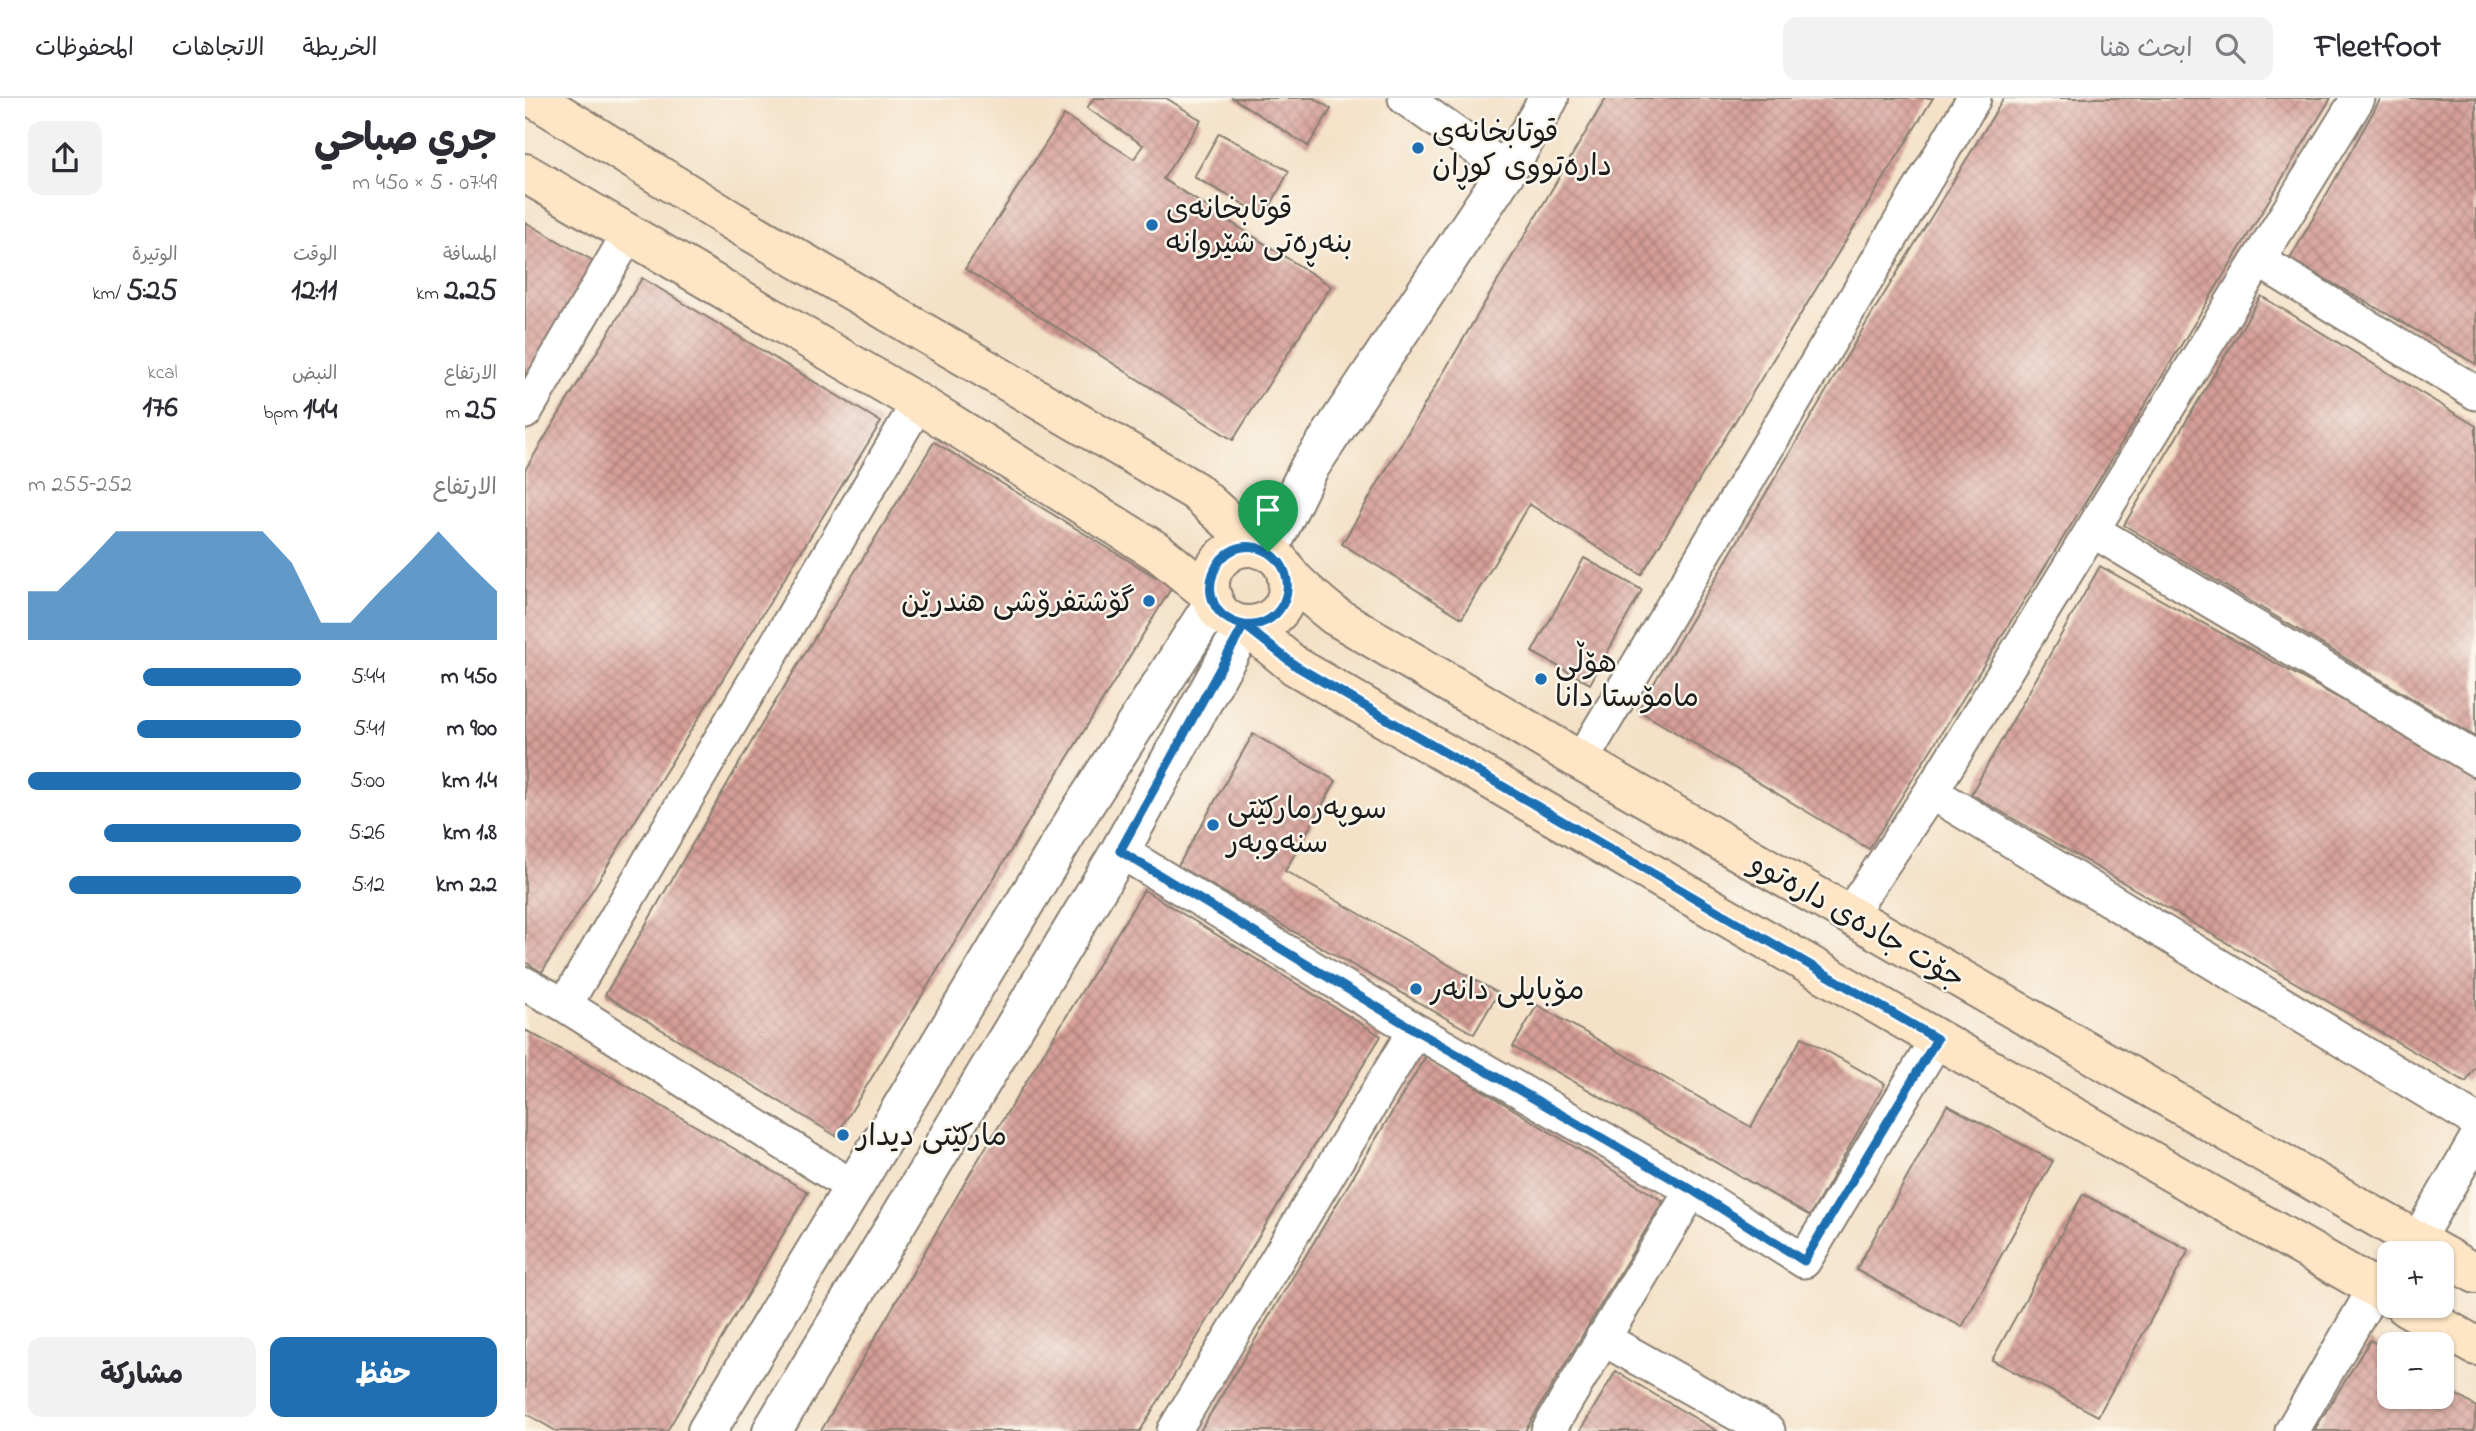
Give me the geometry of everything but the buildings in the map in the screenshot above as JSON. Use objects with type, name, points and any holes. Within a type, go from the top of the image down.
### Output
[{"type":"main road","name":"جۆت جادەی دارەتوو","points":[[534,98],[731,220],[1195,491],[1335,616],[1581,761],[2418,1241]]},
{"type":"main road","points":[[525,173],[918,403],[1158,552],[1213,599],[1226,618],[1244,625],[1296,666],[1937,1039],[2377,1290]]},
{"type":"main road","points":[[1213,599],[1211,577],[1220,560],[1237,549],[1271,558],[1288,591],[1281,609],[1265,622],[1244,625]]},
{"type":"main road","name":"جۆت جادەی دارەتوو","points":[[2454,1262],[2476,1274]]},
{"type":"main road","points":[[2427,1318],[2476,1346]]},
{"type":"street","points":[[1405,98],[1507,170]]},
{"type":"street","points":[[1271,558],[1308,468],[1507,170],[1549,98]]},
{"type":"street","points":[[1581,761],[1974,98]]},
{"type":"street","points":[[1849,915],[1931,792],[2358,98]]},
{"type":"street","points":[[525,412],[628,235]]},
{"type":"street","points":[[2260,261],[2476,393]]},
{"type":"street","points":[[565,1006],[918,403]]},
{"type":"street","points":[[2092,530],[2476,759]]},
{"type":"street","points":[[706,1431],[1076,818],[1213,599]]},
{"type":"street","points":[[772,1431],[1120,851],[1244,625]]},
{"type":"street","points":[[1931,792],[2476,1121]]},
{"type":"street","points":[[1120,851],[1415,1030],[1692,1190],[1804,1261],[1937,1039]]},
{"type":"street","points":[[525,984],[565,1006],[853,1186]]},
{"type":"street","points":[[1174,1431],[1415,1030]]},
{"type":"street","points":[[2435,1241],[2476,1139]]},
{"type":"street","points":[[1548,1431],[1692,1190]]},
{"type":"street","points":[[2292,1431],[2377,1315]]},
{"type":"street","points":[[1602,1338],[1768,1431]]},
{"type":"place","name":"قوتابخانەی دارەتووی کوڕان","points":[[1418,148]]},
{"type":"place","name":"قوتابخانەی بنەڕەتی شێروانە","points":[[1152,225]]},
{"type":"place","name":"گۆشتفرۆشی هندرێن","points":[[1149,601]]},
{"type":"place","name":"هۆڵی مامۆستا دانا","points":[[1541,679]]},
{"type":"place","name":"سوپەرمارکێتی سنەوبەر","points":[[1213,825]]},
{"type":"place","name":"مۆبایلی دانەر","points":[[1416,989]]},
{"type":"place","name":"مارکێتی دیدار","points":[[843,1135]]},
{"type":"route","points":[[1268,552],[1243,547],[1225,555],[1214,570],[1210,590],[1217,608],[1226,618],[1244,625],[1120,851],[1415,1030],[1692,1190],[1804,1261],[1937,1039],[1296,666],[1244,625],[1259,624],[1271,619],[1287,598],[1286,572],[1268,552]]}]
